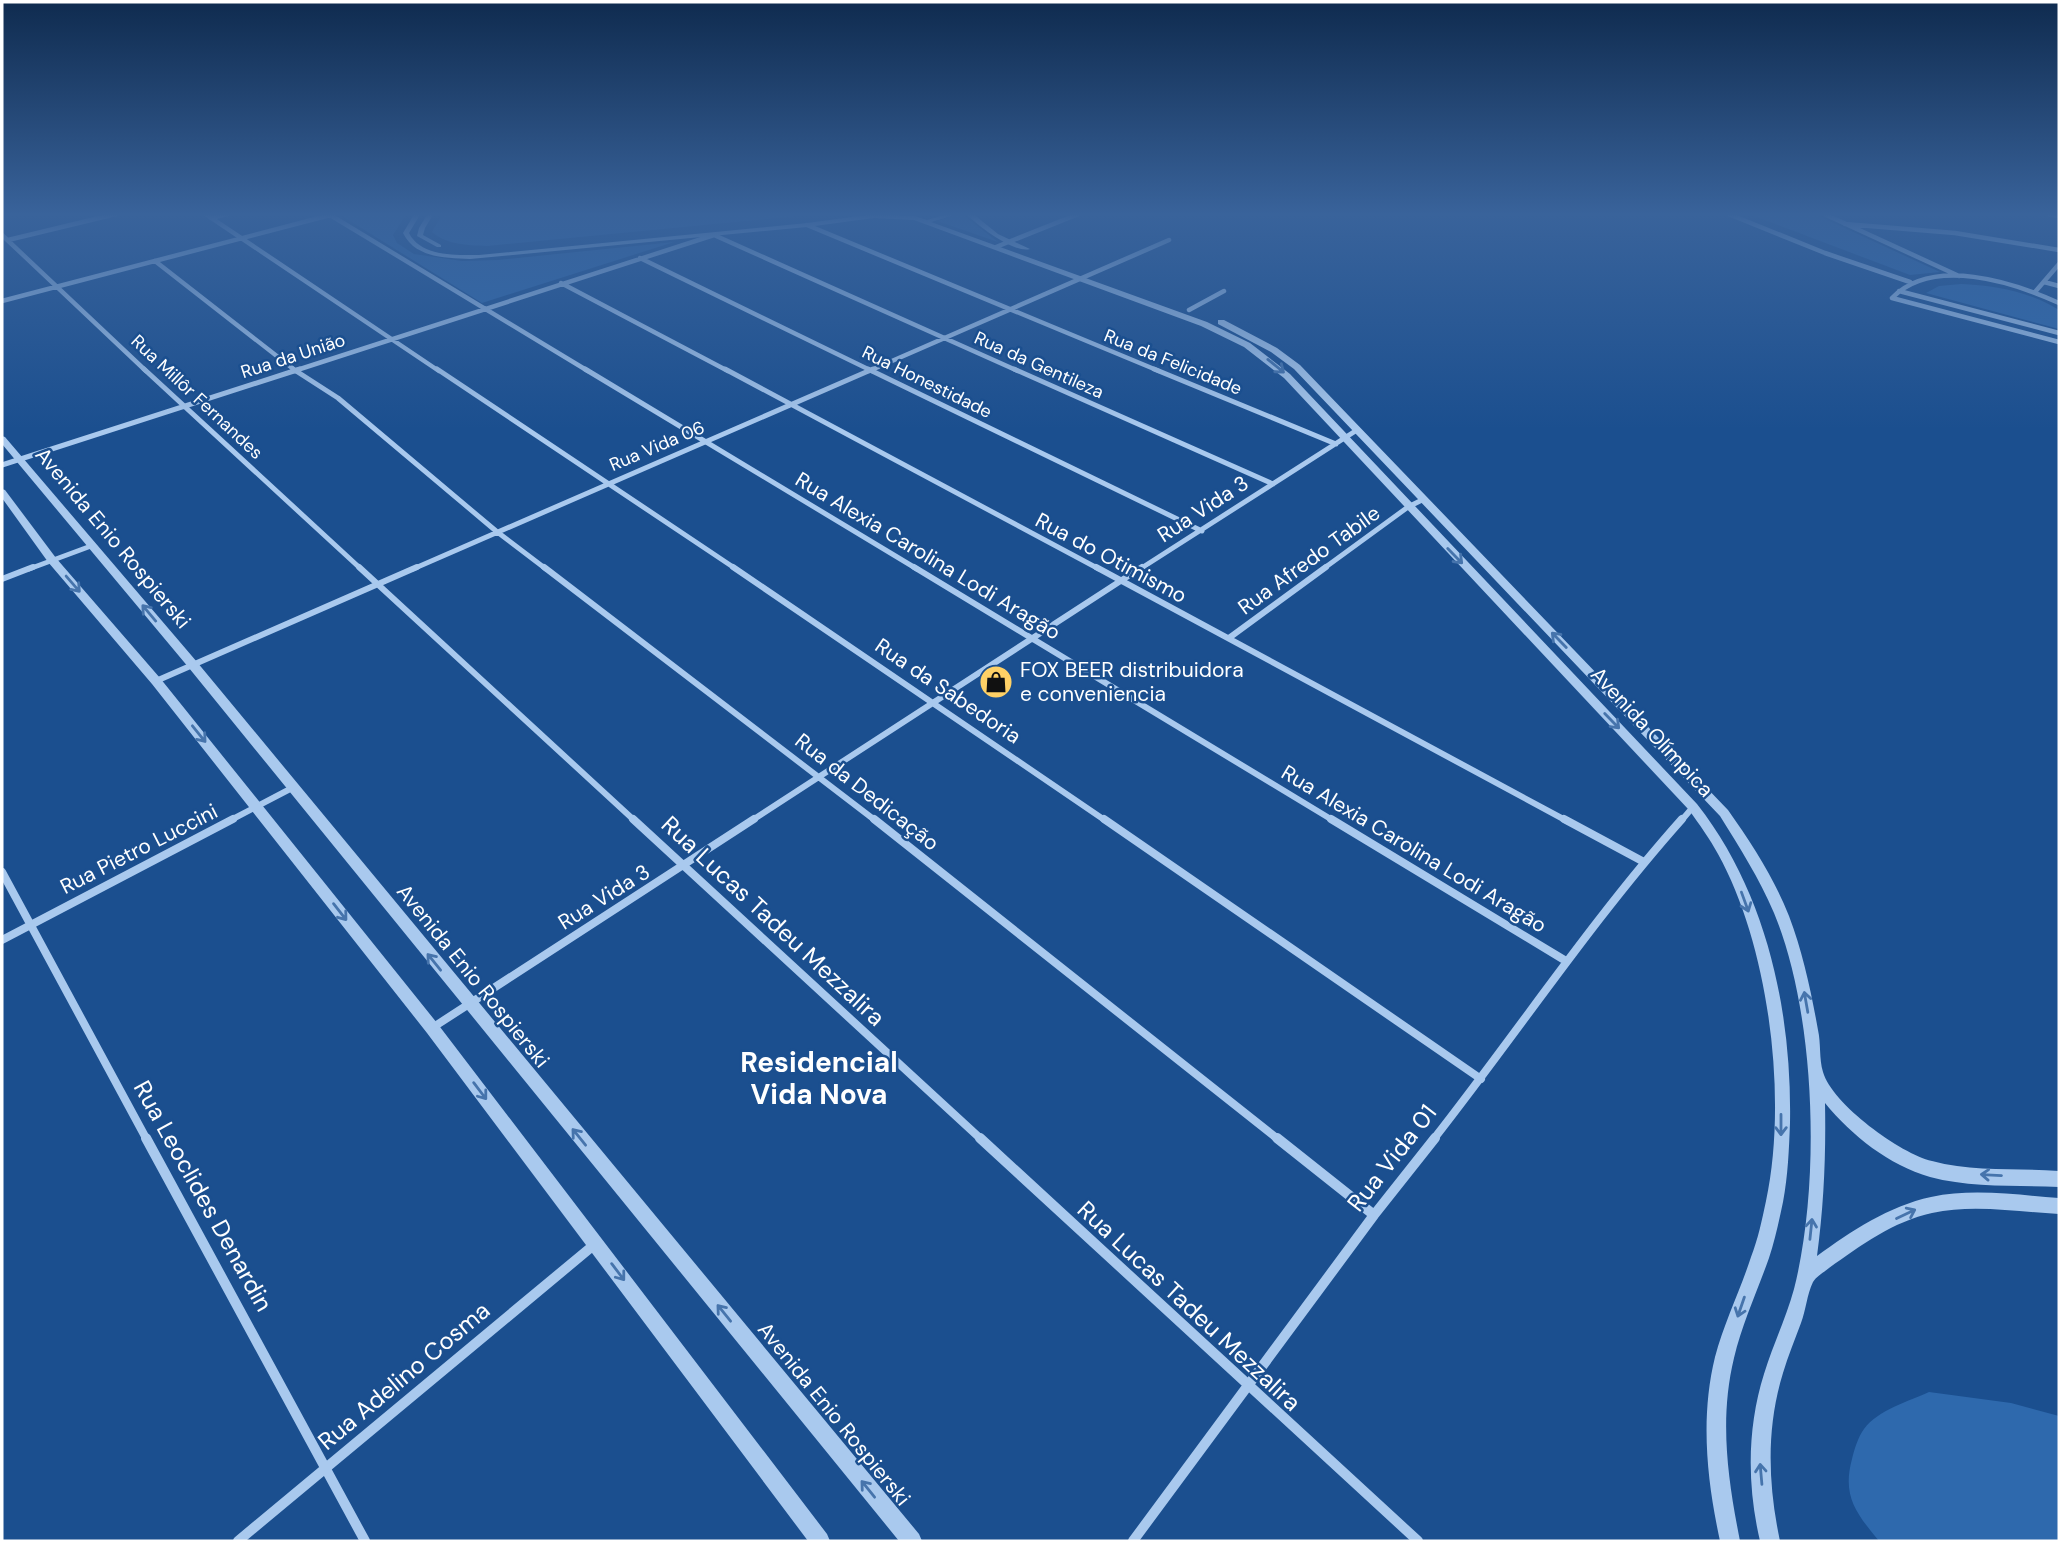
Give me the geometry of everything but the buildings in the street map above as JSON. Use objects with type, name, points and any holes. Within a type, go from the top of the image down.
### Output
[{"type":"street","points":[[2,301],[62,285]]},
{"type":"street","name":"Rua da Dedicação","points":[[186,285],[295,370],[338,398],[496,531],[818,775],[1374,1215]]},
{"type":"street","name":"Rua da Sabedoria","points":[[312,285],[934,702],[1481,1079]]},
{"type":"street","name":"Rua Alexia Carolina Lodi Aragão","points":[[442,285],[1566,961]]},
{"type":"street","name":"Rua da União","points":[[2,465],[555,285]]},
{"type":"street","name":"Rua do Otimismo","points":[[565,285],[790,403],[1644,862]]},
{"type":"street","name":"Rua Honestidade","points":[[695,285],[1202,531]]},
{"type":"street","name":"Rua da Gentileza","points":[[825,285],[1273,484]]},
{"type":"street","name":"Rua da Felicidade","points":[[949,285],[1336,444]]},
{"type":"street","name":"Rua Vida 06","points":[[156,681],[605,483],[1065,285]]},
{"type":"street","name":"Avenida Olímpica","points":[[1107,285],[1247,345],[1287,376],[1693,807],[1715,836],[1731,866],[1748,909],[1775,1010],[1780,1065],[1781,1165],[1765,1243],[1740,1308],[1721,1372],[1715,1443],[1722,1507],[1730,1541]]},
{"type":"street","name":"Avenida Olímpica","points":[[1113,285],[1189,310],[1237,330],[1274,350],[1297,367],[1724,813],[1744,838],[1769,885],[1787,928],[1803,983],[1816,1075],[1818,1170],[1806,1275],[1772,1377],[1759,1450],[1770,1541]]},
{"type":"street","points":[[1906,285],[1892,298],[2059,342]]},
{"type":"street","points":[[1999,285],[2035,292],[2058,302],[2059,295]]},
{"type":"street","points":[[2035,292],[2041,285]]},
{"type":"street","name":"Rua Millôr Fernandes","points":[[58,286],[287,500]]},
{"type":"street","points":[[1189,310],[1224,291]]},
{"type":"street","points":[[1899,291],[2059,333]]},
{"type":"street","name":"Rua Vida 3","points":[[432,1028],[685,866],[818,775],[1357,430]]},
{"type":"street","name":"Avenida Enio Rospierski","points":[[2,439],[193,665],[912,1541]]},
{"type":"street","points":[[2,492],[52,560],[156,681],[432,1028],[820,1541]]},
{"type":"street","name":"Rua Afredo Tabile","points":[[1229,638],[1408,507],[1423,499]]},
{"type":"street","name":"Rua Lucas Tadeu Mezzalira","points":[[287,500],[1418,1541]]},
{"type":"street","points":[[2,579],[91,545]]},
{"type":"street","name":"Rua Pietro Luccini","points":[[2,940],[292,788]]},
{"type":"street","name":"Rua Vida 01","points":[[1133,1541],[1374,1215],[1481,1079],[1566,961],[1644,862],[1693,807]]},
{"type":"street","name":"Rua Leoclides Denardin","points":[[2,872],[365,1541]]},
{"type":"street","name":"Avenida Olímpica","points":[[1816,1075],[1826,1095],[1871,1137],[1928,1168],[1961,1174],[2059,1179]]},
{"type":"street","points":[[1806,1275],[1851,1242],[1914,1209],[1957,1202],[2059,1206]]},
{"type":"street","name":"Rua Adelino Cosma","points":[[238,1541],[596,1243]]},
{"type":"shaded area","points":[[453,285],[539,285],[482,303]]},
{"type":"shaded area","points":[[1939,286],[1986,286],[2037,298],[2059,310],[2059,329],[1926,293]]},
{"type":"shaded area","points":[[1929,1392],[2011,1403],[2059,1416],[2059,1541],[1879,1541],[1858,1513],[1850,1494],[1849,1472],[1855,1448],[1864,1429],[1877,1416]]},
{"type":"place","name":"FOX BEER distribuidora e conveniencia","points":[[996,682]]},
{"type":"district","name":"Residencial Vida Nova","points":[[819,1078]]}]
